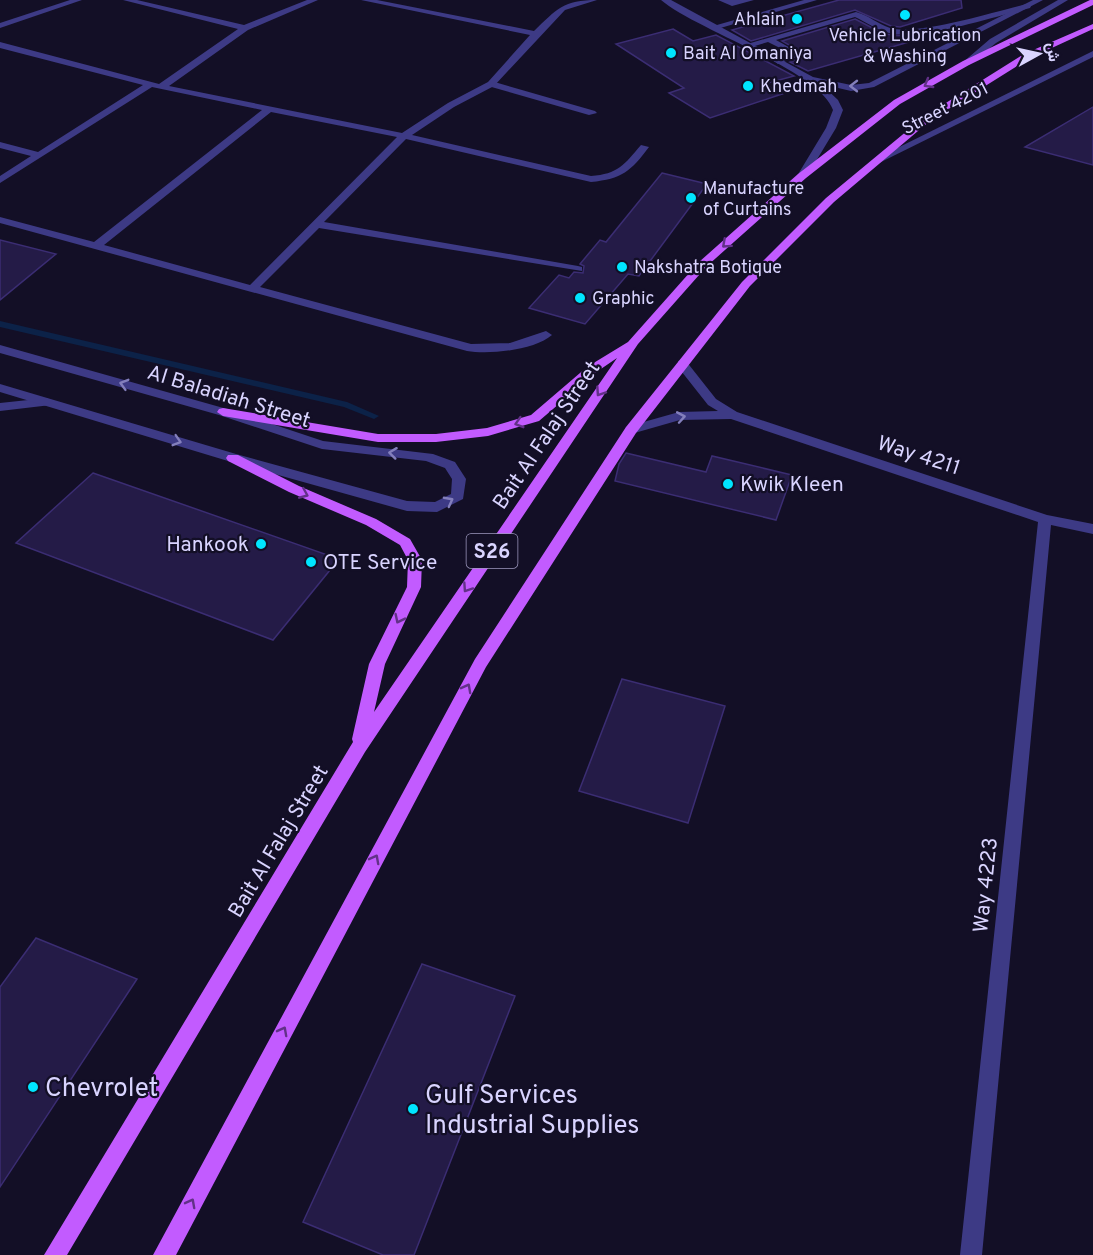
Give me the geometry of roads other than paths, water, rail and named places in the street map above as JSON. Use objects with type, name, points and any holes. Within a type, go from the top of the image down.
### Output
[{"type":"main road","name":"Bait Al Falaj Street","points":[[55,1255],[359,747],[634,342],[703,264],[802,176],[897,102],[966,63],[1093,2]]},
{"type":"main road","name":"S26","points":[[164,1255],[480,663],[631,430],[746,284],[830,200],[928,118],[947,105],[1027,56],[1093,26]]},
{"type":"main road","points":[[223,412],[378,438],[436,438],[488,432],[535,418],[591,370],[634,342]]},
{"type":"main road","points":[[233,458],[294,489],[371,522],[405,542],[415,560],[414,587],[377,664],[359,747]]},
{"type":"street","points":[[0,26],[78,0]]},
{"type":"street","points":[[128,0],[246,28]]},
{"type":"street","points":[[161,87],[246,28],[314,0]]},
{"type":"street","points":[[365,0],[536,34]]},
{"type":"street","points":[[253,288],[404,136],[451,105],[491,84],[562,8],[593,0]]},
{"type":"street","points":[[665,0],[810,79],[835,102],[838,110],[831,128],[802,176]]},
{"type":"street","points":[[722,0],[732,4],[750,0]]},
{"type":"street","points":[[714,27],[813,0]]},
{"type":"street","points":[[810,79],[851,88],[871,86],[1039,0]]},
{"type":"street","points":[[966,63],[993,41],[1064,0]]},
{"type":"street","points":[[748,45],[856,14],[888,30],[905,32],[930,29],[1027,6]]},
{"type":"street","points":[[769,39],[799,55],[778,62]]},
{"type":"street","points":[[0,45],[161,87],[404,136],[591,179],[612,178],[624,172],[644,147]]},
{"type":"street","name":"Street 4201","points":[[876,161],[1008,94],[1092,55]]},
{"type":"street","points":[[0,180],[150,84]]},
{"type":"street","points":[[491,84],[592,114]]},
{"type":"street","points":[[96,246],[269,109]]},
{"type":"street","points":[[0,145],[40,155]]},
{"type":"street","points":[[0,220],[471,348],[516,347],[546,335]]},
{"type":"street","points":[[316,224],[578,268]]},
{"type":"street","name":"Al Baladiah Street","points":[[0,349],[223,412],[322,445],[428,457],[450,465],[459,479],[458,496],[437,507],[407,506],[233,458]]},
{"type":"street","name":"Way 4211","points":[[682,364],[712,402],[733,415],[1045,519],[1093,529]]},
{"type":"street","points":[[0,388],[233,458]]},
{"type":"street","points":[[0,407],[47,402]]},
{"type":"street","name":"Way 4211","points":[[631,430],[679,416],[733,415]]},
{"type":"street","name":"Way 4223","points":[[971,1255],[1045,519]]},
{"type":"waterway","points":[[0,324],[347,405],[374,416]]},
{"type":"place","name":"Vehicle Lubrication & Washing","points":[[905,15]]},
{"type":"place","name":"Ahlain","points":[[797,19]]},
{"type":"place","name":"Bait Al Omaniya","points":[[671,53]]},
{"type":"place","name":"Khedmah","points":[[748,86]]},
{"type":"place","name":"Manufacture of Curtains","points":[[691,198]]},
{"type":"place","name":"Nakshatra Botique","points":[[622,267]]},
{"type":"place","name":"Graphic","points":[[580,298]]},
{"type":"place","name":"Kwik Kleen","points":[[728,484]]},
{"type":"place","name":"Hankook","points":[[261,544]]},
{"type":"place","name":"OTE Service","points":[[311,562]]},
{"type":"place","name":"Chevrolet","points":[[33,1087]]},
{"type":"place","name":"Gulf Services Industrial Supplies","points":[[413,1109]]}]
